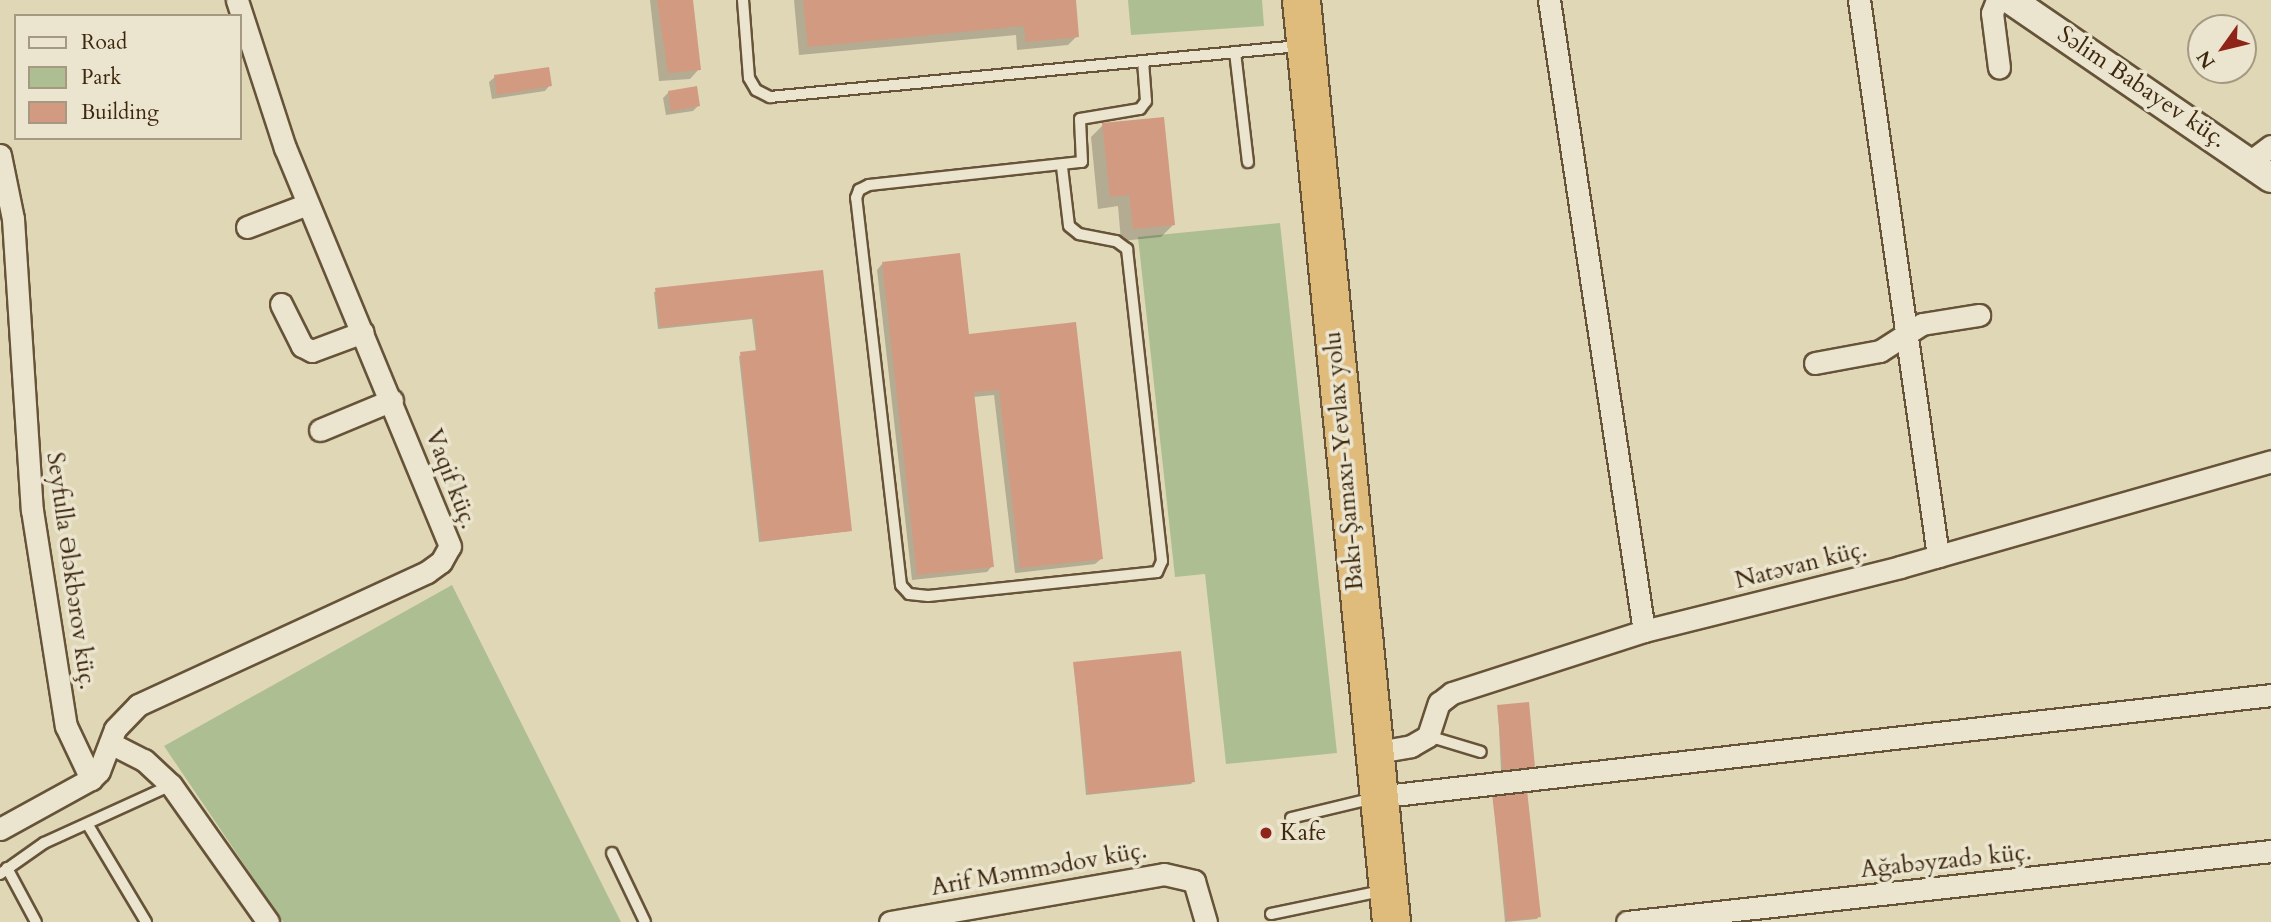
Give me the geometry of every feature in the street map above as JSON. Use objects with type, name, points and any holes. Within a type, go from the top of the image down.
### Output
[{"type":"highway","name":"Bakı-Şamaxı-Yevlax yolu","points":[[1301,0],[1371,753],[1389,906]]},
{"type":"street","points":[[1549,0],[1644,631]]},
{"type":"street","points":[[1859,0],[1904,332],[1938,556]]},
{"type":"street","points":[[1997,0],[1992,13],[1999,68]]},
{"type":"street","name":"Səlim Babayev küç.","points":[[2011,0],[2264,162]]},
{"type":"street","name":"Vaqif küç.","points":[[91,779],[115,729],[138,705],[441,562],[450,546],[448,533],[285,148],[242,15]]},
{"type":"street","name":"Seyfulla Ələkbərov küç.","points":[[0,155],[13,219],[32,510],[66,726],[91,779]]},
{"type":"street","points":[[247,226],[309,204]]},
{"type":"street","points":[[281,304],[302,346],[312,351],[363,332]]},
{"type":"street","points":[[1815,363],[1880,351],[1904,332],[1979,315]]},
{"type":"street","points":[[320,430],[392,400]]},
{"type":"street","name":"Natəvan küç.","points":[[1428,736],[1439,703],[1452,692],[1644,631],[1938,556],[2271,461]]},
{"type":"street","points":[[1377,797],[2271,695]]},
{"type":"street","points":[[1371,753],[1411,746],[1428,736]]},
{"type":"street","points":[[110,743],[144,760],[171,785],[268,922]]},
{"type":"street","points":[[0,829],[91,779]]},
{"type":"street","name":"Ağabəyzadə küç.","points":[[1627,922],[2271,851]]},
{"type":"street","name":"Arif Məmmədov küç.","points":[[890,922],[1164,874],[1194,881],[1206,922]]},
{"type":"lane","points":[[743,0],[749,78],[756,90],[770,97],[1305,45]]},
{"type":"lane","points":[[1235,52],[1248,162]]},
{"type":"lane","points":[[1062,167],[1069,226],[1079,234],[1116,241],[1127,249],[1162,561],[1157,572],[928,596],[909,594],[901,584],[856,198],[869,184],[1062,167],[1082,162],[1080,119],[1140,109],[1146,101],[1143,61]]},
{"type":"lane","points":[[1428,736],[1481,752]]},
{"type":"lane","points":[[36,922],[3,871],[44,843],[171,785]]},
{"type":"lane","points":[[1291,818],[1377,797]]},
{"type":"lane","points":[[88,825],[145,922]]},
{"type":"lane","points":[[612,853],[645,922]]},
{"type":"lane","points":[[1271,914],[1389,906]]},
{"type":"green space","points":[[1128,0],[1262,0],[1264,26],[1131,35]]},
{"type":"green space","points":[[1280,223],[1337,753],[1226,764],[1205,574],[1175,577],[1138,237]]},
{"type":"green space","points":[[452,585],[621,922],[283,922],[164,746]]},
{"type":"building","points":[[657,0],[693,0],[701,70],[668,73]]},
{"type":"building","points":[[803,0],[1076,0],[1079,37],[1026,42],[1024,26],[808,47]]},
{"type":"building","points":[[549,67],[552,86],[497,95],[494,75]]},
{"type":"building","points":[[697,86],[700,106],[671,111],[668,91]]},
{"type":"building","points":[[1164,117],[1175,225],[1133,229],[1129,195],[1110,197],[1102,123]]},
{"type":"building","points":[[960,253],[969,334],[1076,322],[1103,559],[1020,568],[999,390],[974,392],[994,567],[917,575],[882,262]]},
{"type":"building","points":[[823,270],[852,531],[761,541],[740,352],[757,350],[754,318],[660,327],[655,288]]},
{"type":"building","points":[[1181,651],[1195,782],[1088,794],[1073,662]]},
{"type":"building","points":[[1529,702],[1535,767],[1503,770],[1497,705]]},
{"type":"building","points":[[1527,790],[1541,917],[1507,921],[1492,794]]},
{"type":"place","name":"Kafe","points":[[1266,833]]}]
